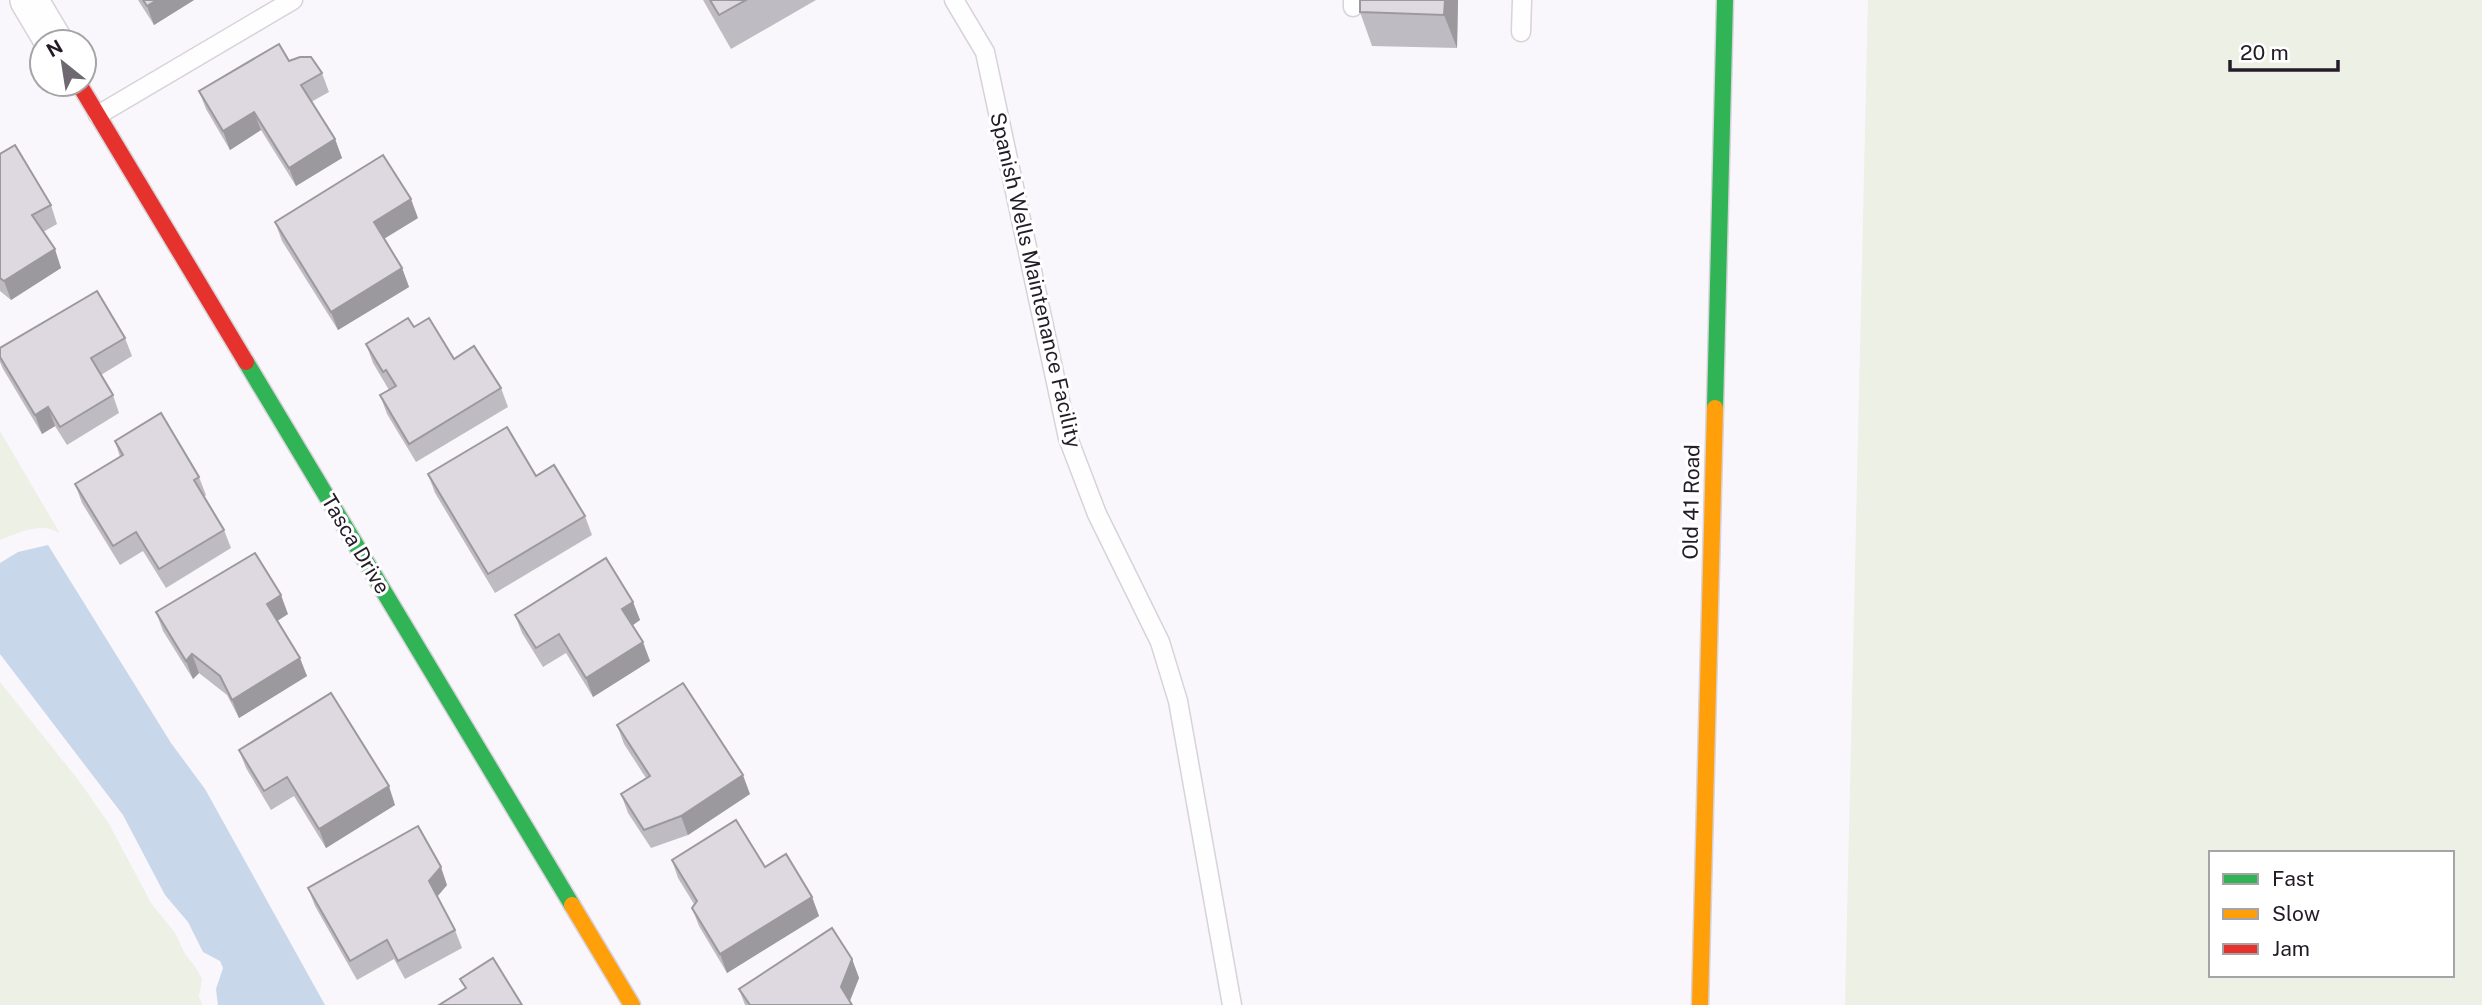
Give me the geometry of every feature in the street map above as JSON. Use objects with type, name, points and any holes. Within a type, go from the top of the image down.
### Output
[{"type":"street","points":[[29,0],[46,28]]},
{"type":"street","name":"Old 41 Road","points":[[1700,1005],[1725,0]]},
{"type":"street","name":"Tasca Drive","points":[[88,98],[632,1005]]},
{"type":"lane","points":[[98,115],[293,0]]},
{"type":"lane","name":"Spanish Wells Maintenance Facility","points":[[954,0],[985,52],[1068,438],[1097,514],[1160,642],[1178,701],[1232,1005]]},
{"type":"lane","points":[[1521,32],[1522,0]]},
{"type":"shaded area","points":[[1868,0],[2482,0],[2482,1005],[1845,1005]]},
{"type":"shaded area","points":[[0,431],[59,533],[38,528],[0,540]]},
{"type":"shaded area","points":[[0,682],[79,781],[109,824],[151,903],[175,933],[202,979],[199,996],[202,1005],[0,1005]]},
{"type":"water","points":[[48,545],[171,743],[205,789],[325,1005],[218,1005],[216,989],[223,968],[220,961],[203,952],[188,922],[165,895],[123,815],[0,654],[0,563],[18,552]]},
{"type":"building","points":[[143,0],[157,0],[147,6]]},
{"type":"building","points":[[710,0],[746,0],[719,15]]},
{"type":"building","points":[[1360,0],[1445,0],[1444,15],[1360,12]]},
{"type":"building","points":[[279,44],[289,61],[311,57],[322,73],[301,85],[335,139],[289,168],[254,112],[223,131],[199,91]]},
{"type":"building","points":[[15,145],[51,205],[32,215],[55,249],[4,281],[0,278],[0,154]]},
{"type":"building","points":[[383,155],[411,199],[374,222],[402,268],[331,312],[275,222]]},
{"type":"building","points":[[97,291],[125,338],[91,358],[113,395],[60,427],[48,407],[35,415],[0,357],[0,348]]},
{"type":"building","points":[[408,318],[414,327],[429,318],[454,359],[474,346],[501,388],[409,444],[380,395],[396,386],[386,370],[383,372],[366,344]]},
{"type":"building","points":[[161,413],[199,477],[194,480],[224,530],[159,569],[136,532],[113,546],[75,484],[123,455],[115,441]]},
{"type":"building","points":[[507,427],[536,476],[554,465],[585,516],[488,574],[428,474]]},
{"type":"building","points":[[255,553],[281,595],[267,604],[300,658],[232,700],[220,676],[192,654],[186,661],[156,612]]},
{"type":"building","points":[[606,558],[633,602],[622,609],[643,642],[586,678],[559,634],[536,648],[515,615]]},
{"type":"building","points":[[683,683],[743,775],[681,816],[644,830],[621,794],[650,776],[617,725]]},
{"type":"building","points":[[331,693],[389,786],[319,829],[287,777],[264,791],[239,750]]},
{"type":"building","points":[[736,820],[765,867],[786,854],[812,897],[720,954],[692,908],[697,901],[672,860]]},
{"type":"building","points":[[418,826],[441,867],[429,881],[455,930],[398,961],[387,940],[350,961],[308,888]]},
{"type":"building","points":[[832,928],[852,959],[841,987],[852,1005],[750,1005],[739,989]]},
{"type":"building","points":[[493,958],[522,1005],[439,1005],[466,988],[460,979]]},
{"type":"traffic: fast","points":[[1715,408],[1725,0]]},
{"type":"traffic: fast","points":[[246,362],[572,905]]},
{"type":"traffic: slow","points":[[1700,1005],[1715,408]]},
{"type":"traffic: slow","points":[[572,905],[632,1005]]},
{"type":"traffic: jam","points":[[87,98],[246,362]]}]
